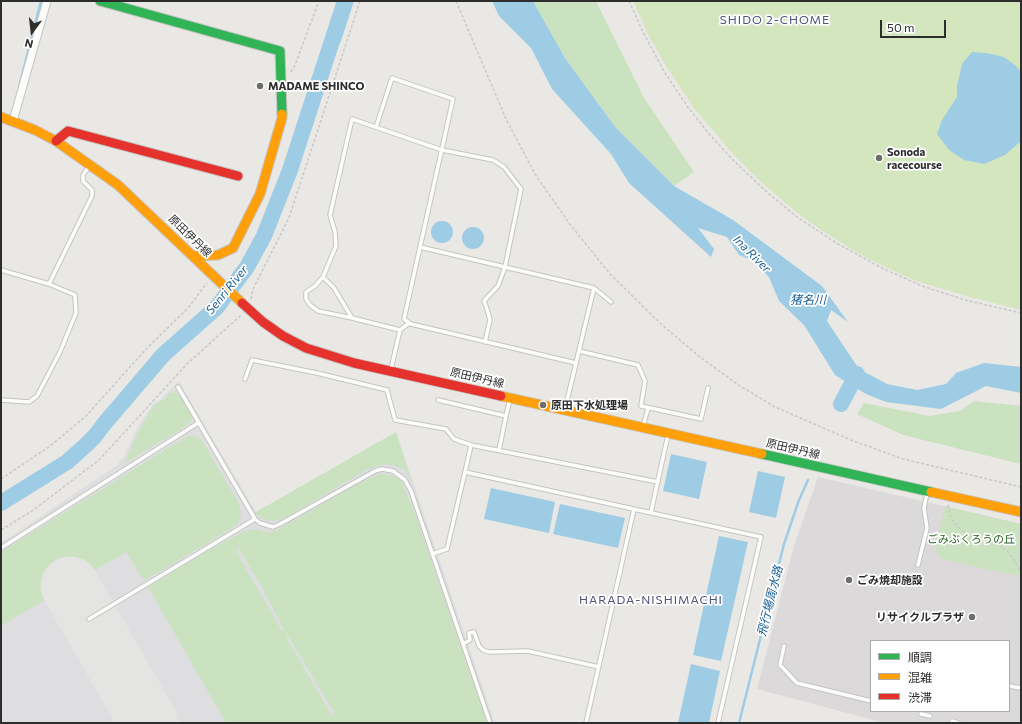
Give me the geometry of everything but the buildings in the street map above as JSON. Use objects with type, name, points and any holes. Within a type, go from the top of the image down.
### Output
[{"type":"street","points":[[14,121],[47,1]]},
{"type":"street","points":[[100,1],[280,51],[282,118],[260,194],[233,248],[218,255],[193,256]]},
{"type":"street","name":"原田伊丹線","points":[[1,117],[35,130],[56,141],[118,185],[246,306],[283,336],[306,348],[354,363],[1021,512]]},
{"type":"street","points":[[56,141],[68,131],[238,176]]},
{"type":"lane","points":[[376,127],[392,78],[453,99],[404,319],[411,324],[576,363]]},
{"type":"lane","points":[[400,330],[318,310],[310,305],[306,299],[306,292],[315,286],[323,277],[336,246],[335,232],[330,215],[352,119],[442,150],[493,160],[504,166],[521,189],[504,267],[498,286],[484,301],[490,320],[485,342]]},
{"type":"lane","points":[[49,284],[92,196],[92,190],[83,181],[83,175],[90,164]]},
{"type":"lane","points":[[420,247],[594,288],[611,302]]},
{"type":"lane","points":[[1,270],[49,284],[75,295],[76,313],[60,352],[36,396],[29,402],[1,400]]},
{"type":"lane","points":[[323,277],[334,288],[352,318]]},
{"type":"lane","points":[[565,410],[594,288]]},
{"type":"lane","points":[[391,371],[400,330],[409,323]]},
{"type":"lane","points":[[579,351],[638,365],[646,381],[641,406],[701,419],[708,388]]},
{"type":"lane","points":[[245,379],[252,360],[317,373],[387,390],[395,420],[446,429],[454,438],[471,445],[658,482]]},
{"type":"lane","points":[[178,387],[255,519],[260,523],[273,527],[280,524],[375,471],[388,469],[400,475],[405,480],[411,490],[490,723]]},
{"type":"lane","points":[[499,450],[510,398]]},
{"type":"lane","points":[[438,400],[506,416]]},
{"type":"lane","points":[[643,428],[648,408]]},
{"type":"lane","points":[[1,548],[198,423]]},
{"type":"lane","points":[[651,512],[669,433]]},
{"type":"lane","points":[[432,554],[447,549],[471,445]]},
{"type":"lane","points":[[465,472],[761,537],[718,723]]},
{"type":"lane","points":[[918,565],[926,528],[924,508],[927,491]]},
{"type":"lane","points":[[586,723],[634,509]]},
{"type":"lane","points":[[89,619],[255,519]]},
{"type":"lane","points":[[463,644],[470,640],[469,634],[474,632],[479,646],[483,650],[489,652],[528,651],[599,667]]},
{"type":"lane","points":[[784,646],[780,665],[798,683],[870,701]]},
{"type":"lane","points":[[1010,686],[1021,688]]},
{"type":"lane","points":[[921,714],[930,716]]},
{"type":"lane","points":[[952,721],[958,723]]},
{"type":"path","points":[[281,72],[290,72],[295,65],[319,1]]},
{"type":"path","points":[[1,530],[32,511],[99,460],[186,365],[246,306],[289,218],[360,1]]},
{"type":"path","points":[[456,1],[506,119],[535,174],[569,223],[610,274],[661,324],[700,357],[738,384],[775,407],[851,440],[902,459],[1021,487]]},
{"type":"path","points":[[629,1],[643,32],[665,73],[687,106],[710,135],[734,161],[768,193],[797,217],[838,244],[882,268],[922,286],[965,300],[1021,313]]},
{"type":"path","points":[[1,479],[50,446],[86,416],[147,348],[188,308],[216,277]]},
{"type":"path","points":[[947,503],[951,519],[957,526],[964,532],[998,544],[1008,551],[1021,573]]},
{"type":"shaded area","points":[[179,381],[256,512],[396,432],[495,723],[1,723],[1,543],[116,466],[125,455],[136,430],[153,404],[160,400]]},
{"type":"shaded area","points":[[818,477],[1021,524],[1021,723],[885,723],[757,689],[794,546]]},
{"type":"green space","points":[[533,1],[596,1],[644,98],[694,172],[674,186],[616,128],[565,58]]},
{"type":"green space","name":"Sonoda racecourse","points":[[633,1],[1021,1],[1021,310],[913,280],[863,256],[824,232],[796,212],[760,181],[733,154],[694,108],[666,66],[649,36]]},
{"type":"green space","points":[[170,392],[177,394],[183,400],[192,417],[190,422],[186,426],[124,464],[138,432],[154,405],[163,400]]},
{"type":"green space","points":[[974,401],[1021,406],[1021,464],[903,435],[857,414],[864,403],[930,416],[960,411]]},
{"type":"green space","points":[[396,432],[412,482],[406,472],[401,468],[387,464],[381,465],[368,469],[281,520],[267,521],[256,514],[255,515],[255,512]]},
{"type":"green space","points":[[188,436],[196,436],[202,440],[238,502],[241,512],[240,520],[237,524],[144,581],[126,552],[1,626],[1,552]]},
{"type":"green space","points":[[379,474],[387,474],[396,477],[400,479],[403,484],[417,519],[487,723],[226,723],[148,587],[209,550],[245,531],[255,529],[265,532],[272,532],[354,486]],"holes":[[[240,539],[239,549],[263,589],[284,630],[282,631],[237,553]],[[288,636],[335,714],[332,716],[286,637]]]},
{"type":"green space","name":"ごみぶくろうの丘","points":[[945,506],[1021,524],[1021,575],[1018,576],[941,559],[935,550]]},
{"type":"water","points":[[343,1],[354,1],[341,41],[325,67]]},
{"type":"water","name":"猪名川","points":[[492,1],[533,1],[565,58],[616,128],[674,186],[733,220],[822,286],[848,322],[831,310],[827,321],[859,369],[887,384],[917,390],[946,384],[956,373],[984,363],[1021,367],[1021,393],[986,386],[941,409],[886,402],[866,394],[835,375],[804,325],[779,301],[769,277],[752,260],[739,255],[727,237],[698,228],[714,249],[711,257],[629,183],[611,154],[552,89],[531,48],[499,16]]},
{"type":"water","points":[[972,52],[1004,57],[1021,72],[1021,141],[1005,155],[984,164],[964,160],[949,150],[937,134],[942,120],[957,97],[957,86],[962,64]]},
{"type":"water","points":[[442,221],[446,222],[452,228],[452,236],[446,242],[442,243],[438,242],[432,236],[431,232],[432,228],[438,222]]},
{"type":"water","points":[[473,227],[481,230],[484,238],[481,246],[473,249],[465,246],[462,238],[465,230]]},
{"type":"water","points":[[671,454],[707,462],[699,499],[663,491]]},
{"type":"water","points":[[758,471],[785,477],[776,518],[749,512]]},
{"type":"water","points":[[491,488],[555,502],[549,533],[484,519]]},
{"type":"water","points":[[560,504],[625,518],[618,548],[553,534]]},
{"type":"water","points":[[719,536],[748,542],[721,661],[693,655]]},
{"type":"water","points":[[691,664],[720,671],[709,723],[678,723]]},
{"type":"waterway","points":[[19,87],[41,1]]},
{"type":"waterway","name":"Senri River","points":[[1,503],[67,462],[86,445],[163,355],[217,307],[247,267],[264,236],[290,170],[345,1]]},
{"type":"waterway","name":"飛行場周水路","points":[[841,404],[857,374]]},
{"type":"waterway","name":"飛行場周水路","points":[[739,723],[784,544],[799,500],[808,480]]},
{"type":"runway","points":[[70,586],[149,723]]},
{"type":"traffic: fast","points":[[100,1],[280,51],[282,114]]},
{"type":"traffic: fast","points":[[762,454],[931,492]]},
{"type":"traffic: slow","points":[[193,256],[218,255],[233,248],[260,194],[282,114]]},
{"type":"traffic: slow","points":[[1,117],[35,130],[56,141],[118,185],[242,303]]},
{"type":"traffic: slow","points":[[501,396],[762,454]]},
{"type":"traffic: slow","points":[[931,492],[1021,512]]},
{"type":"traffic: jam","points":[[56,141],[68,131],[238,176]]},
{"type":"traffic: jam","points":[[242,303],[263,322],[283,336],[306,348],[354,363],[501,396]]},
{"type":"place","name":"MADAME SHINCO","points":[[260,86]]},
{"type":"place","name":"Sonoda racecourse","points":[[879,158]]},
{"type":"place","name":"原田下水処理場","points":[[543,405]]},
{"type":"place","name":"ごみ焼却施設","points":[[849,580]]},
{"type":"place","name":"リサイクルプラザ","points":[[972,617]]},
{"type":"district","name":"SHIDO 2-CHOME","points":[[775,20]]},
{"type":"district","name":"HARADA-NISHIMACHI","points":[[651,600]]},
{"type":"water label","name":"Ina River","points":[[752,254]]}]
